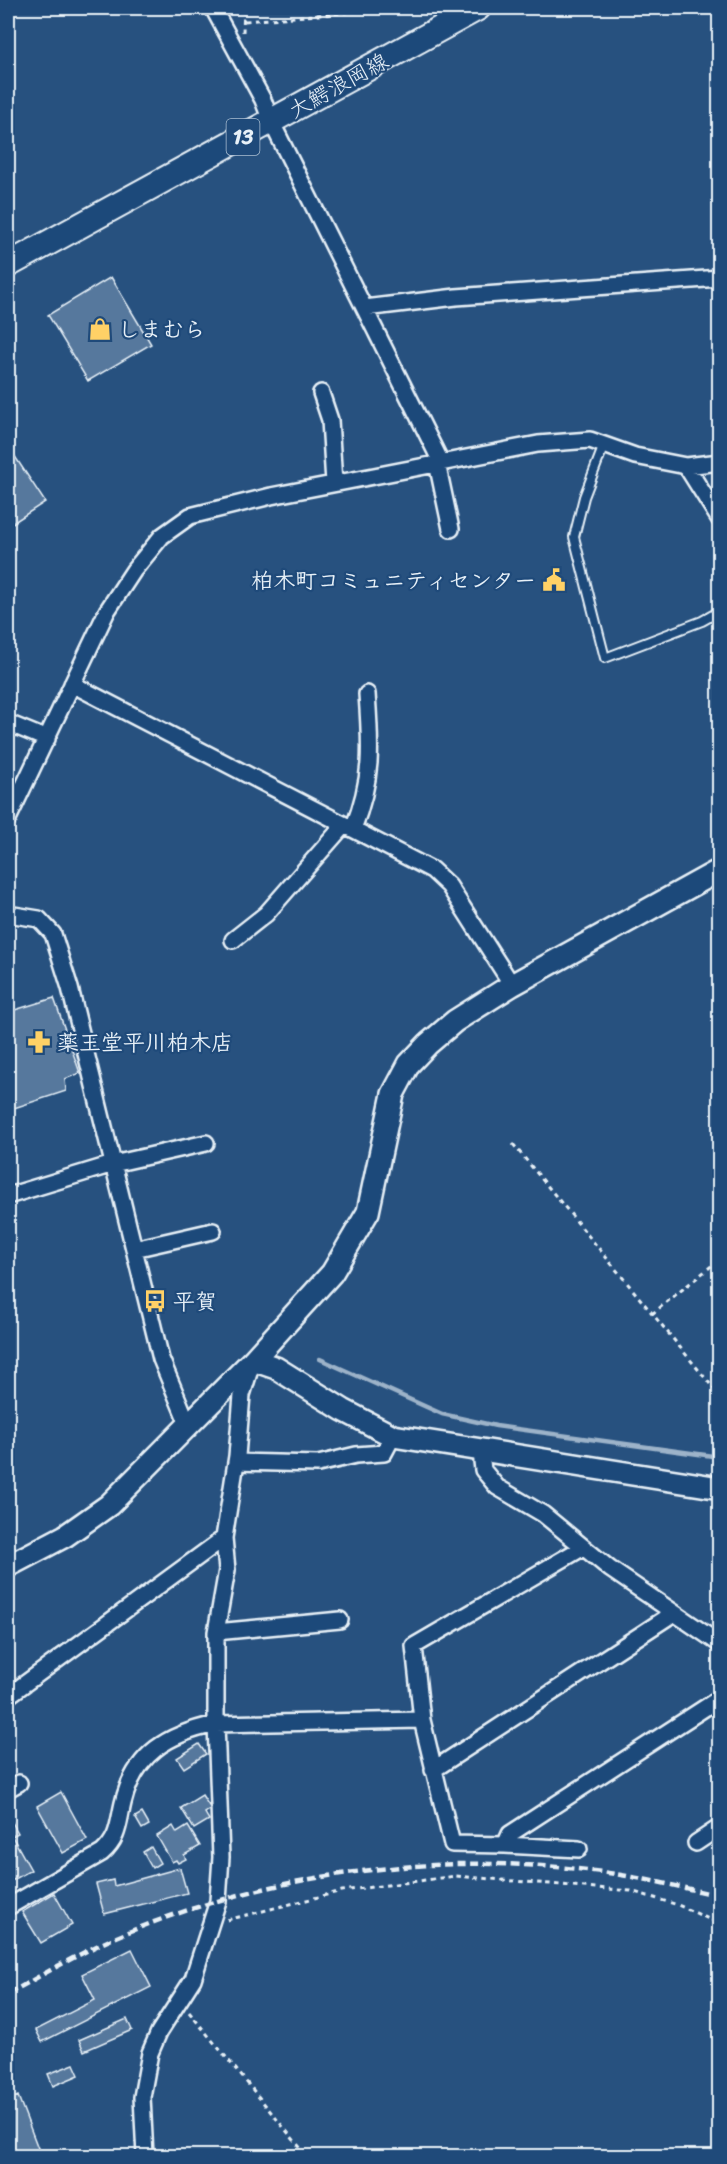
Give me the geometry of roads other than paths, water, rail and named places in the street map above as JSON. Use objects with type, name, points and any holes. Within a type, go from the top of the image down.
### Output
[{"type":"main road","name":"大鰐浪岡線","points":[[8,265],[478,8]]},
{"type":"street","points":[[213,8],[231,45],[263,100],[271,121],[365,308],[439,463],[451,529]]},
{"type":"street","points":[[365,308],[456,297],[720,278]]},
{"type":"street","points":[[321,393],[330,420],[334,483]]},
{"type":"street","points":[[8,819],[107,611],[134,570],[162,536],[190,516],[233,504],[334,483],[538,444],[590,440],[635,456],[686,466],[720,462]]},
{"type":"street","points":[[686,466],[720,520]]},
{"type":"street","points":[[72,684],[432,870],[449,886],[512,985]]},
{"type":"street","points":[[233,940],[266,914],[314,856],[348,827],[362,804],[370,760],[367,694]]},
{"type":"street","points":[[8,723],[47,739]]},
{"type":"street","points":[[8,1566],[65,1536],[109,1505],[253,1360],[332,1273],[354,1240],[368,1212],[393,1094],[409,1064],[455,1021],[512,985],[720,870]]},
{"type":"street","points":[[8,914],[39,919],[53,934],[70,988],[161,1359],[188,1424]]},
{"type":"street","points":[[11,1195],[113,1164],[206,1143]]},
{"type":"street","points":[[134,1249],[213,1231]]},
{"type":"street","points":[[253,1360],[276,1368],[369,1425],[393,1436],[481,1452],[720,1488]]},
{"type":"street","points":[[145,2157],[142,2097],[145,2075],[159,2032],[178,1999],[193,1979],[213,1923],[218,1901],[221,1857],[216,1724],[216,1632],[227,1570],[224,1538],[236,1462],[242,1395],[253,1360]]},
{"type":"street","points":[[236,1462],[318,1464],[356,1455],[384,1453],[393,1436]]},
{"type":"street","points":[[481,1452],[483,1470],[497,1487],[543,1514],[582,1548],[719,1644]]},
{"type":"street","points":[[8,1696],[224,1538]]},
{"type":"street","points":[[579,1849],[452,1844],[422,1720],[414,1646],[582,1548]]},
{"type":"street","points":[[433,1770],[674,1613]]},
{"type":"street","points":[[216,1632],[339,1620]]},
{"type":"street","points":[[505,1845],[510,1834],[720,1698]]},
{"type":"street","points":[[8,1907],[102,1853],[113,1843],[118,1834],[130,1779],[148,1755],[174,1737],[216,1724],[422,1720]]},
{"type":"street","points":[[696,1843],[720,1827]]},
{"type":"lane","points":[[604,445],[584,497],[574,537],[606,658],[702,621],[720,611]]},
{"type":"waterway","points":[[320,1359],[442,1414],[496,1426],[720,1457]]},
{"type":"railway","points":[[8,1994],[103,1943],[159,1920],[217,1901],[275,1886],[335,1875],[456,1864],[517,1865],[613,1874],[720,1896]]},
{"type":"place","name":"しまむら","points":[[100,329]]},
{"type":"place","name":"柏木町コミュニティセンター","points":[[554,580]]},
{"type":"place","name":"薬王堂平川柏木店","points":[[39,1042]]},
{"type":"place","name":"平賀","points":[[155,1301]]}]
